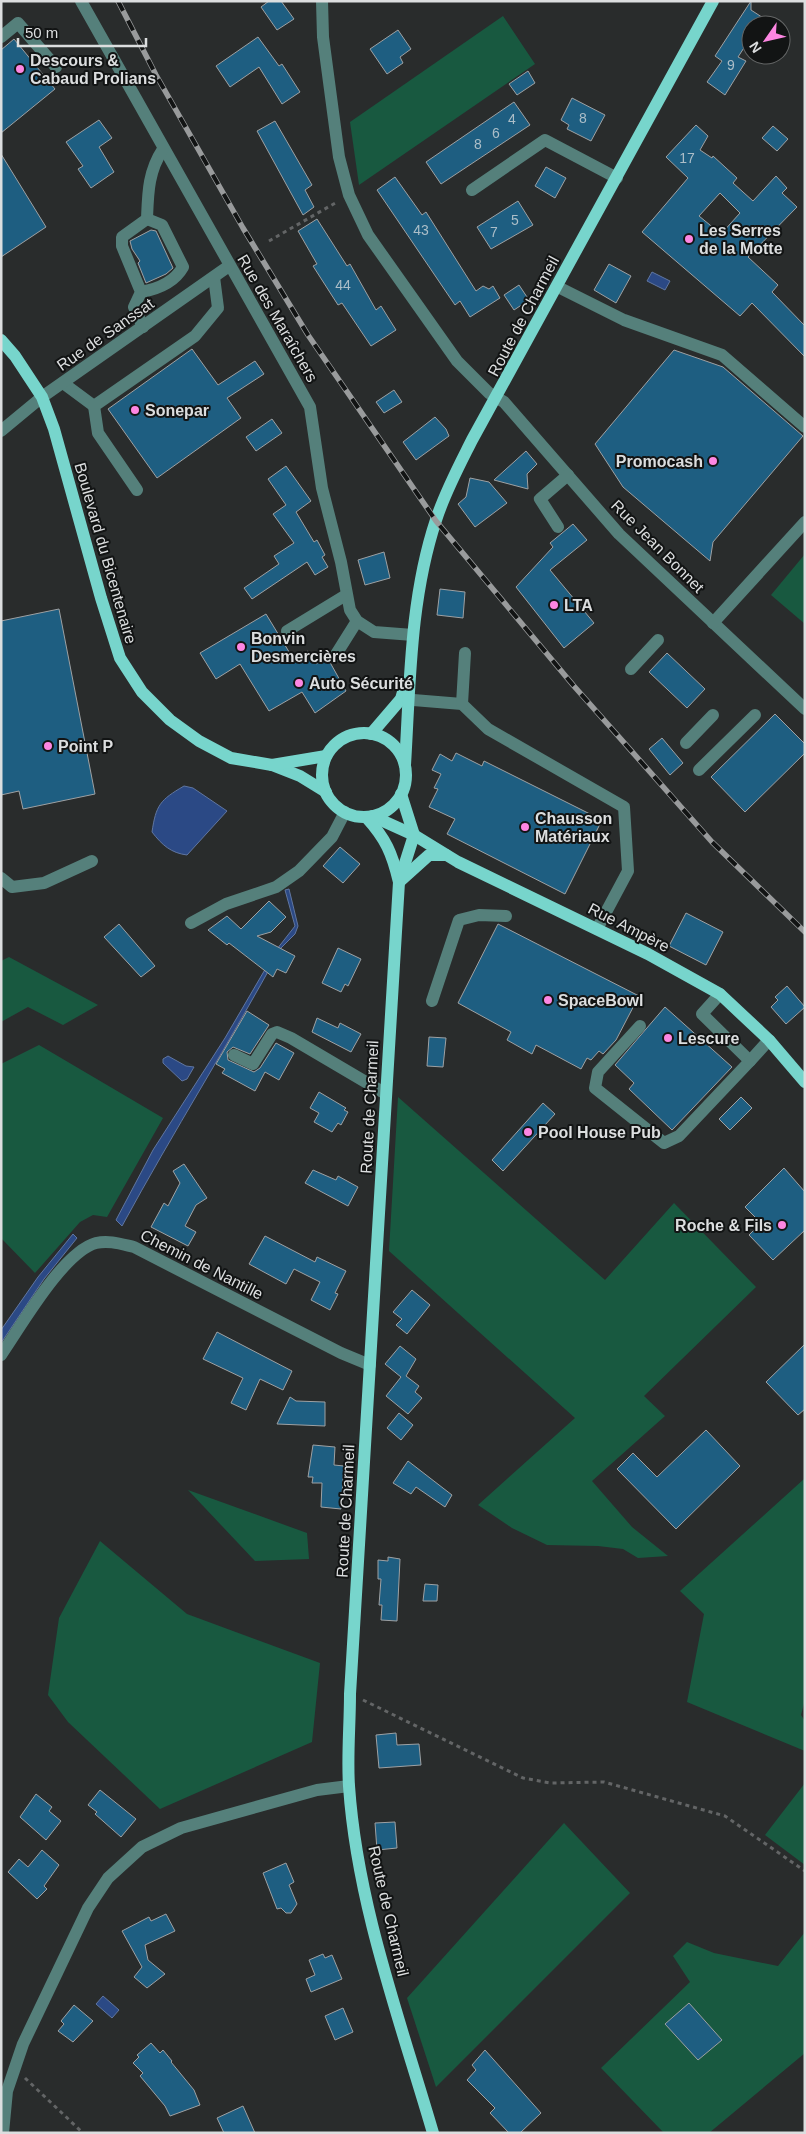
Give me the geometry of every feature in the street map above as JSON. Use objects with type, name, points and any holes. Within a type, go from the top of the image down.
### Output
[{"type":"main road","name":"Route de Charmeil","points":[[405,764],[405,699],[422,572],[436,521],[472,440],[498,398],[713,1]]},
{"type":"main road","name":"Boulevard du Bicentenaire","points":[[1,340],[15,356],[42,397],[54,429],[101,598],[120,658],[142,692],[170,720],[199,741],[231,758],[272,765],[300,776],[326,792]]},
{"type":"main road","points":[[371,734],[405,699]]},
{"type":"main road","points":[[358,733],[371,734],[383,737],[393,744],[405,764],[406,775],[401,794],[394,805],[384,812],[369,817],[345,812],[334,804],[326,792],[322,780],[326,756],[334,745],[345,737],[358,733]]},
{"type":"main road","name":"Boulevard du Bicentenaire","points":[[272,765],[326,756]]},
{"type":"main road","points":[[401,794],[414,835]]},
{"type":"main road","name":"Route de Charmeil","points":[[369,817],[382,835],[392,854],[399,882]]},
{"type":"main road","name":"Rue Ampère","points":[[369,817],[414,835],[446,855],[648,954],[720,994],[769,1040],[805,1082]]},
{"type":"main road","name":"Route de Charmeil","points":[[414,835],[399,882],[350,1694],[349,1786],[358,1857],[373,1927],[433,2133]]},
{"type":"main road","points":[[399,882],[429,855],[446,855]]},
{"type":"street","name":"Rue des Maraîchers","points":[[81,1],[310,407],[322,488],[341,562],[346,595],[350,610],[357,621]]},
{"type":"street","name":"Rue Jean Bonnet","points":[[322,1],[322,38],[340,157],[349,195],[368,235],[457,361],[504,402],[620,534],[805,710]]},
{"type":"street","points":[[1,37],[18,23],[56,67]]},
{"type":"street","points":[[472,190],[545,140],[616,178]]},
{"type":"street","points":[[147,219],[148,184],[153,164],[163,149]]},
{"type":"street","points":[[143,327],[134,307],[141,292],[122,246],[122,237],[147,219]]},
{"type":"street","points":[[141,292],[156,290],[177,278],[183,267],[162,225],[147,219]]},
{"type":"street","name":"Rue de Sanssat","points":[[1,431],[42,397],[229,266]]},
{"type":"street","points":[[94,406],[195,336],[218,308],[214,277]]},
{"type":"street","points":[[558,287],[624,320],[722,355],[805,427]]},
{"type":"street","points":[[63,383],[94,406],[98,433],[137,490]]},
{"type":"street","points":[[558,526],[540,499],[568,475]]},
{"type":"street","points":[[713,623],[805,522]]},
{"type":"street","points":[[287,631],[346,595]]},
{"type":"street","points":[[335,656],[357,621],[374,632],[414,635]]},
{"type":"street","points":[[631,668],[658,640]]},
{"type":"street","points":[[462,704],[465,653]]},
{"type":"street","points":[[405,699],[462,704],[488,729],[624,807],[628,871],[598,930]]},
{"type":"street","points":[[686,744],[713,715]]},
{"type":"street","points":[[699,770],[755,715]]},
{"type":"street","points":[[190,923],[226,904],[276,886],[300,871],[332,836],[345,812]]},
{"type":"street","points":[[1,878],[12,887],[44,883],[92,861]]},
{"type":"street","points":[[432,1001],[459,920],[479,915],[506,916]]},
{"type":"street","points":[[720,994],[702,1014],[750,1061]]},
{"type":"street","points":[[640,1026],[598,1072],[595,1088],[664,1143],[679,1136],[769,1040]]},
{"type":"street","points":[[234,1055],[253,1064],[272,1034],[277,1032],[291,1038],[386,1094]]},
{"type":"street","name":"Chemin de Nantille","points":[[1,1355],[65,1265],[79,1252],[87,1248],[96,1244],[113,1242],[134,1247],[341,1353],[370,1365]]},
{"type":"street","points":[[3,2133],[7,2091],[23,2044],[88,1908],[108,1878],[142,1847],[181,1828],[317,1790],[349,1786]]},
{"type":"path","points":[[269,241],[349,195]]},
{"type":"path","points":[[350,1694],[523,1778],[550,1783],[604,1782],[725,1816],[805,1871]]},
{"type":"path","points":[[15,2068],[83,2133]]},
{"type":"green space","points":[[503,16],[535,64],[359,185],[350,122]]},
{"type":"green space","points":[[805,554],[805,624],[771,595]]},
{"type":"green space","points":[[9,957],[98,1005],[63,1025],[28,1007],[1,1022],[1,961]]},
{"type":"green space","points":[[39,1045],[163,1118],[107,1217],[93,1215],[80,1222],[35,1273],[1,1238],[1,1064]]},
{"type":"green space","points":[[398,1097],[605,1280],[674,1203],[756,1287],[644,1396],[665,1416],[592,1481],[632,1527],[668,1556],[638,1558],[623,1549],[598,1546],[547,1545],[512,1528],[478,1505],[575,1418],[389,1251]]},
{"type":"green space","points":[[804,1479],[805,1700],[801,1715],[805,1721],[805,1751],[687,1702],[704,1614],[680,1591]]},
{"type":"green space","points":[[188,1490],[307,1533],[309,1559],[255,1561]]},
{"type":"green space","points":[[100,1541],[187,1614],[320,1663],[312,1742],[160,1809],[68,1722],[48,1695],[59,1618]]},
{"type":"green space","points":[[805,1783],[805,1865],[765,1835]]},
{"type":"green space","points":[[564,1823],[630,1893],[436,2087],[407,1998]]},
{"type":"green space","points":[[805,1932],[805,2053],[709,2133],[664,2133],[601,2068],[690,1982],[673,1956],[687,1942],[714,1953],[778,1966]]},
{"type":"water","points":[[652,272],[670,281],[665,290],[647,281]]},
{"type":"water","points":[[184,786],[193,788],[227,811],[187,855],[167,848],[152,832],[155,815],[160,804],[169,795]]},
{"type":"water","points":[[289,889],[298,926],[295,934],[281,948],[122,1226],[116,1220],[153,1150],[225,1038],[277,949],[295,926],[285,890]]},
{"type":"water","points":[[168,1056],[186,1066],[194,1067],[187,1079],[182,1081],[163,1063],[163,1059]]},
{"type":"water","points":[[73,1234],[77,1238],[44,1279],[1,1343],[1,1330],[38,1277]]},
{"type":"water","points":[[103,1996],[119,2010],[112,2018],[96,2004]]},
{"type":"building","points":[[269,1],[281,1],[294,19],[277,30],[261,7]]},
{"type":"building","points":[[751,1],[751,10],[759,15],[742,15]]},
{"type":"building","points":[[741,16],[741,52],[738,57],[741,58],[741,65],[744,65],[725,95],[707,82],[722,61],[715,56]]},
{"type":"building","points":[[398,30],[411,49],[400,57],[403,63],[387,74],[370,49]]},
{"type":"building","points":[[258,37],[279,66],[282,64],[300,92],[282,104],[259,67],[230,87],[216,66]]},
{"type":"building","name":"Descours & Cabaud Prolians","points":[[14,39],[55,89],[1,133],[1,50]]},
{"type":"building","points":[[528,71],[535,83],[517,95],[509,84]]},
{"type":"building","points":[[572,98],[605,115],[591,141],[567,129],[569,125],[561,120]]},
{"type":"building","points":[[514,102],[530,125],[441,184],[426,162]]},
{"type":"building","points":[[99,120],[112,138],[99,147],[114,172],[91,188],[78,169],[83,166],[66,142]]},
{"type":"building","points":[[275,121],[312,185],[305,190],[314,207],[303,215],[257,131]]},
{"type":"building","points":[[696,125],[708,136],[700,150],[712,158],[713,156],[737,178],[733,183],[753,201],[776,176],[787,188],[782,193],[797,207],[748,257],[778,285],[772,292],[805,326],[805,357],[752,303],[740,316],[642,232],[688,178],[666,157]],"holes":[[[720,193],[740,213],[721,234],[699,216]]]},
{"type":"building","points":[[773,126],[788,139],[777,151],[762,138]]},
{"type":"building","points":[[1,154],[46,227],[1,257]]},
{"type":"building","points":[[546,167],[566,178],[555,198],[535,186]]},
{"type":"building","points":[[395,177],[422,215],[426,212],[476,291],[483,286],[489,289],[493,286],[500,298],[470,317],[460,301],[455,305],[377,190]]},
{"type":"building","points":[[518,201],[533,225],[491,249],[477,227]]},
{"type":"building","points":[[317,219],[347,266],[350,264],[376,310],[381,306],[396,330],[371,346],[342,303],[338,305],[313,266],[317,264],[298,231]]},
{"type":"building","points":[[151,230],[156,231],[173,268],[166,274],[146,283],[138,263],[140,261],[132,249],[130,241]]},
{"type":"building","points":[[609,264],[631,276],[616,303],[594,290]]},
{"type":"building","points":[[519,285],[529,300],[514,310],[504,295]]},
{"type":"building","points":[[192,349],[218,385],[255,361],[264,374],[227,398],[241,418],[157,478],[108,409]]},
{"type":"building","name":"Promocash","points":[[674,350],[723,367],[803,436],[713,542],[710,561],[623,487],[595,444]]},
{"type":"building","points":[[394,390],[402,402],[384,413],[376,402]]},
{"type":"building","points":[[435,417],[446,429],[449,436],[416,460],[403,442]]},
{"type":"building","points":[[272,419],[282,433],[256,451],[246,437]]},
{"type":"building","points":[[526,451],[537,464],[527,474],[528,489],[494,480]]},
{"type":"building","points":[[286,466],[311,501],[296,512],[314,542],[317,540],[325,555],[322,557],[328,567],[315,575],[307,562],[252,599],[244,588],[279,564],[274,556],[294,543],[273,514],[286,505],[268,479]]},
{"type":"building","points":[[470,478],[489,482],[507,503],[475,527],[458,504],[466,497]]},
{"type":"building","name":"LTA","points":[[573,524],[587,540],[550,570],[594,623],[564,648],[516,587],[553,547],[550,543]]},
{"type":"building","points":[[384,552],[390,578],[365,585],[358,560]]},
{"type":"building","points":[[440,589],[465,592],[463,618],[437,615]]},
{"type":"building","name":"Point P","points":[[59,609],[95,794],[23,809],[19,791],[1,795],[1,621]]},
{"type":"building","points":[[266,614],[294,660],[308,651],[316,664],[327,657],[346,691],[315,713],[302,692],[269,711],[240,664],[216,679],[200,653]]},
{"type":"building","points":[[667,653],[705,689],[687,708],[649,672]]},
{"type":"building","points":[[775,714],[805,744],[805,753],[745,812],[711,777]]},
{"type":"building","points":[[662,738],[683,763],[670,775],[649,749]]},
{"type":"building","name":"Chausson Matériaux","points":[[456,753],[482,766],[484,761],[602,820],[565,894],[447,834],[455,819],[429,807],[438,789],[434,788],[441,774],[432,770],[440,754],[452,761]]},
{"type":"building","points":[[340,847],[360,864],[343,883],[323,866]]},
{"type":"building","points":[[269,901],[286,917],[271,932],[257,936],[295,956],[286,973],[277,969],[273,977],[229,943],[227,945],[208,930],[227,916],[241,929]]},
{"type":"building","points":[[686,913],[723,932],[706,965],[669,946]]},
{"type":"building","points":[[119,924],[155,966],[141,977],[104,937]]},
{"type":"building","name":"SpaceBowl","points":[[498,924],[639,996],[616,1040],[603,1054],[599,1051],[591,1060],[587,1058],[581,1069],[536,1045],[532,1054],[507,1040],[511,1032],[458,1003]]},
{"type":"building","points":[[338,948],[361,959],[348,986],[345,984],[341,992],[322,983]]},
{"type":"building","points":[[787,986],[805,1007],[786,1024],[771,1007],[778,1000],[775,997]]},
{"type":"building","name":"Lescure","points":[[665,1007],[732,1067],[672,1130],[629,1089],[634,1083],[615,1065]]},
{"type":"building","points":[[247,1011],[269,1025],[250,1054],[233,1047],[227,1052],[228,1060],[254,1072],[260,1068],[276,1043],[294,1053],[279,1080],[265,1072],[255,1091],[222,1073],[225,1069],[216,1064]]},
{"type":"building","points":[[317,1018],[338,1028],[340,1023],[361,1034],[351,1052],[312,1032]]},
{"type":"building","points":[[429,1037],[446,1038],[443,1067],[427,1066]]},
{"type":"building","points":[[319,1092],[346,1108],[344,1110],[348,1112],[341,1125],[338,1123],[332,1132],[314,1122],[319,1113],[310,1108]]},
{"type":"building","points":[[741,1097],[752,1108],[730,1130],[719,1119]]},
{"type":"building","name":"Pool House Pub","points":[[543,1103],[555,1114],[503,1171],[492,1160]]},
{"type":"building","points":[[184,1164],[207,1198],[196,1205],[185,1226],[196,1232],[188,1246],[151,1227],[164,1203],[168,1206],[180,1183],[173,1171]]},
{"type":"building","name":"Roche & Fils","points":[[784,1168],[805,1192],[805,1230],[773,1260],[749,1235],[761,1223],[745,1207]]},
{"type":"building","points":[[313,1170],[336,1180],[338,1176],[358,1187],[348,1206],[305,1183]]},
{"type":"building","points":[[265,1236],[315,1262],[317,1257],[346,1271],[335,1293],[338,1294],[330,1310],[311,1300],[320,1282],[294,1269],[286,1284],[249,1264]]},
{"type":"building","points":[[412,1290],[430,1305],[407,1334],[396,1325],[402,1319],[393,1312]]},
{"type":"building","points":[[217,1332],[292,1371],[283,1390],[260,1379],[246,1410],[231,1403],[243,1378],[203,1359]]},
{"type":"building","points":[[805,1344],[805,1409],[798,1415],[766,1382]]},
{"type":"building","points":[[400,1346],[416,1359],[406,1376],[419,1386],[415,1392],[422,1398],[408,1414],[386,1396],[401,1377],[385,1364]]},
{"type":"building","points":[[290,1397],[296,1401],[325,1402],[325,1426],[277,1424]]},
{"type":"building","points":[[399,1413],[413,1425],[401,1440],[387,1428]]},
{"type":"building","points":[[706,1430],[740,1466],[676,1529],[617,1469],[633,1453],[657,1477]]},
{"type":"building","points":[[313,1445],[335,1447],[334,1465],[344,1466],[341,1509],[321,1507],[322,1483],[312,1483],[313,1477],[308,1477]]},
{"type":"building","points":[[408,1461],[452,1495],[445,1507],[416,1487],[411,1494],[393,1483]]},
{"type":"building","points":[[388,1557],[400,1559],[397,1621],[381,1620],[382,1605],[379,1605],[381,1579],[378,1579],[378,1560],[388,1561]]},
{"type":"building","points":[[425,1584],[438,1585],[437,1601],[423,1601]]},
{"type":"building","points":[[396,1733],[397,1745],[419,1744],[421,1765],[379,1768],[376,1735]]},
{"type":"building","points":[[100,1790],[136,1819],[121,1837],[95,1814],[97,1812],[88,1805]]},
{"type":"building","points":[[36,1794],[52,1807],[49,1811],[61,1821],[46,1840],[20,1817]]},
{"type":"building","points":[[395,1822],[397,1848],[377,1850],[375,1823]]},
{"type":"building","points":[[42,1850],[59,1865],[44,1886],[47,1889],[37,1899],[8,1872],[19,1859],[28,1867]]},
{"type":"building","points":[[286,1863],[294,1882],[289,1885],[297,1904],[291,1913],[286,1913],[281,1908],[277,1909],[263,1873]]},
{"type":"building","points":[[166,1914],[175,1931],[145,1945],[148,1960],[165,1974],[147,1988],[134,1977],[142,1967],[122,1931],[149,1917],[151,1921]]},
{"type":"building","points":[[323,1954],[325,1958],[332,1955],[342,1979],[311,1992],[306,1979],[315,1975],[309,1960]]},
{"type":"building","points":[[689,2003],[722,2040],[698,2060],[665,2024]]},
{"type":"building","points":[[74,2005],[93,2021],[73,2042],[58,2031],[64,2024],[61,2021]]},
{"type":"building","points":[[343,2008],[353,2032],[335,2040],[325,2016]]},
{"type":"building","points":[[151,2043],[160,2053],[163,2050],[172,2061],[194,2090],[200,2105],[170,2116],[165,2106],[140,2076],[143,2073],[133,2063],[139,2057],[137,2055]]},
{"type":"building","points":[[485,2050],[541,2113],[520,2133],[509,2133],[490,2113],[495,2108],[467,2080],[476,2070],[472,2065]]},
{"type":"building","points":[[243,2106],[255,2133],[224,2133],[217,2118]]},
{"type":"railway","points":[[118,1],[156,75],[243,228],[308,335],[436,521],[573,685],[712,842],[805,932]]},
{"type":"place","name":"Descours & Cabaud Prolians","points":[[20,69]]},
{"type":"place","name":"Les Serres de la Motte","points":[[689,239]]},
{"type":"place","name":"Sonepar","points":[[135,410]]},
{"type":"place","name":"Promocash","points":[[713,461]]},
{"type":"place","name":"LTA","points":[[554,605]]},
{"type":"place","name":"Bonvin Desmercières","points":[[241,647]]},
{"type":"place","name":"Auto Sécurité","points":[[299,683]]},
{"type":"place","name":"Point P","points":[[48,746]]},
{"type":"place","name":"Chausson Matériaux","points":[[525,827]]},
{"type":"place","name":"SpaceBowl","points":[[548,1000]]},
{"type":"place","name":"Lescure","points":[[668,1038]]},
{"type":"place","name":"Pool House Pub","points":[[528,1132]]},
{"type":"place","name":"Roche & Fils","points":[[782,1225]]}]
